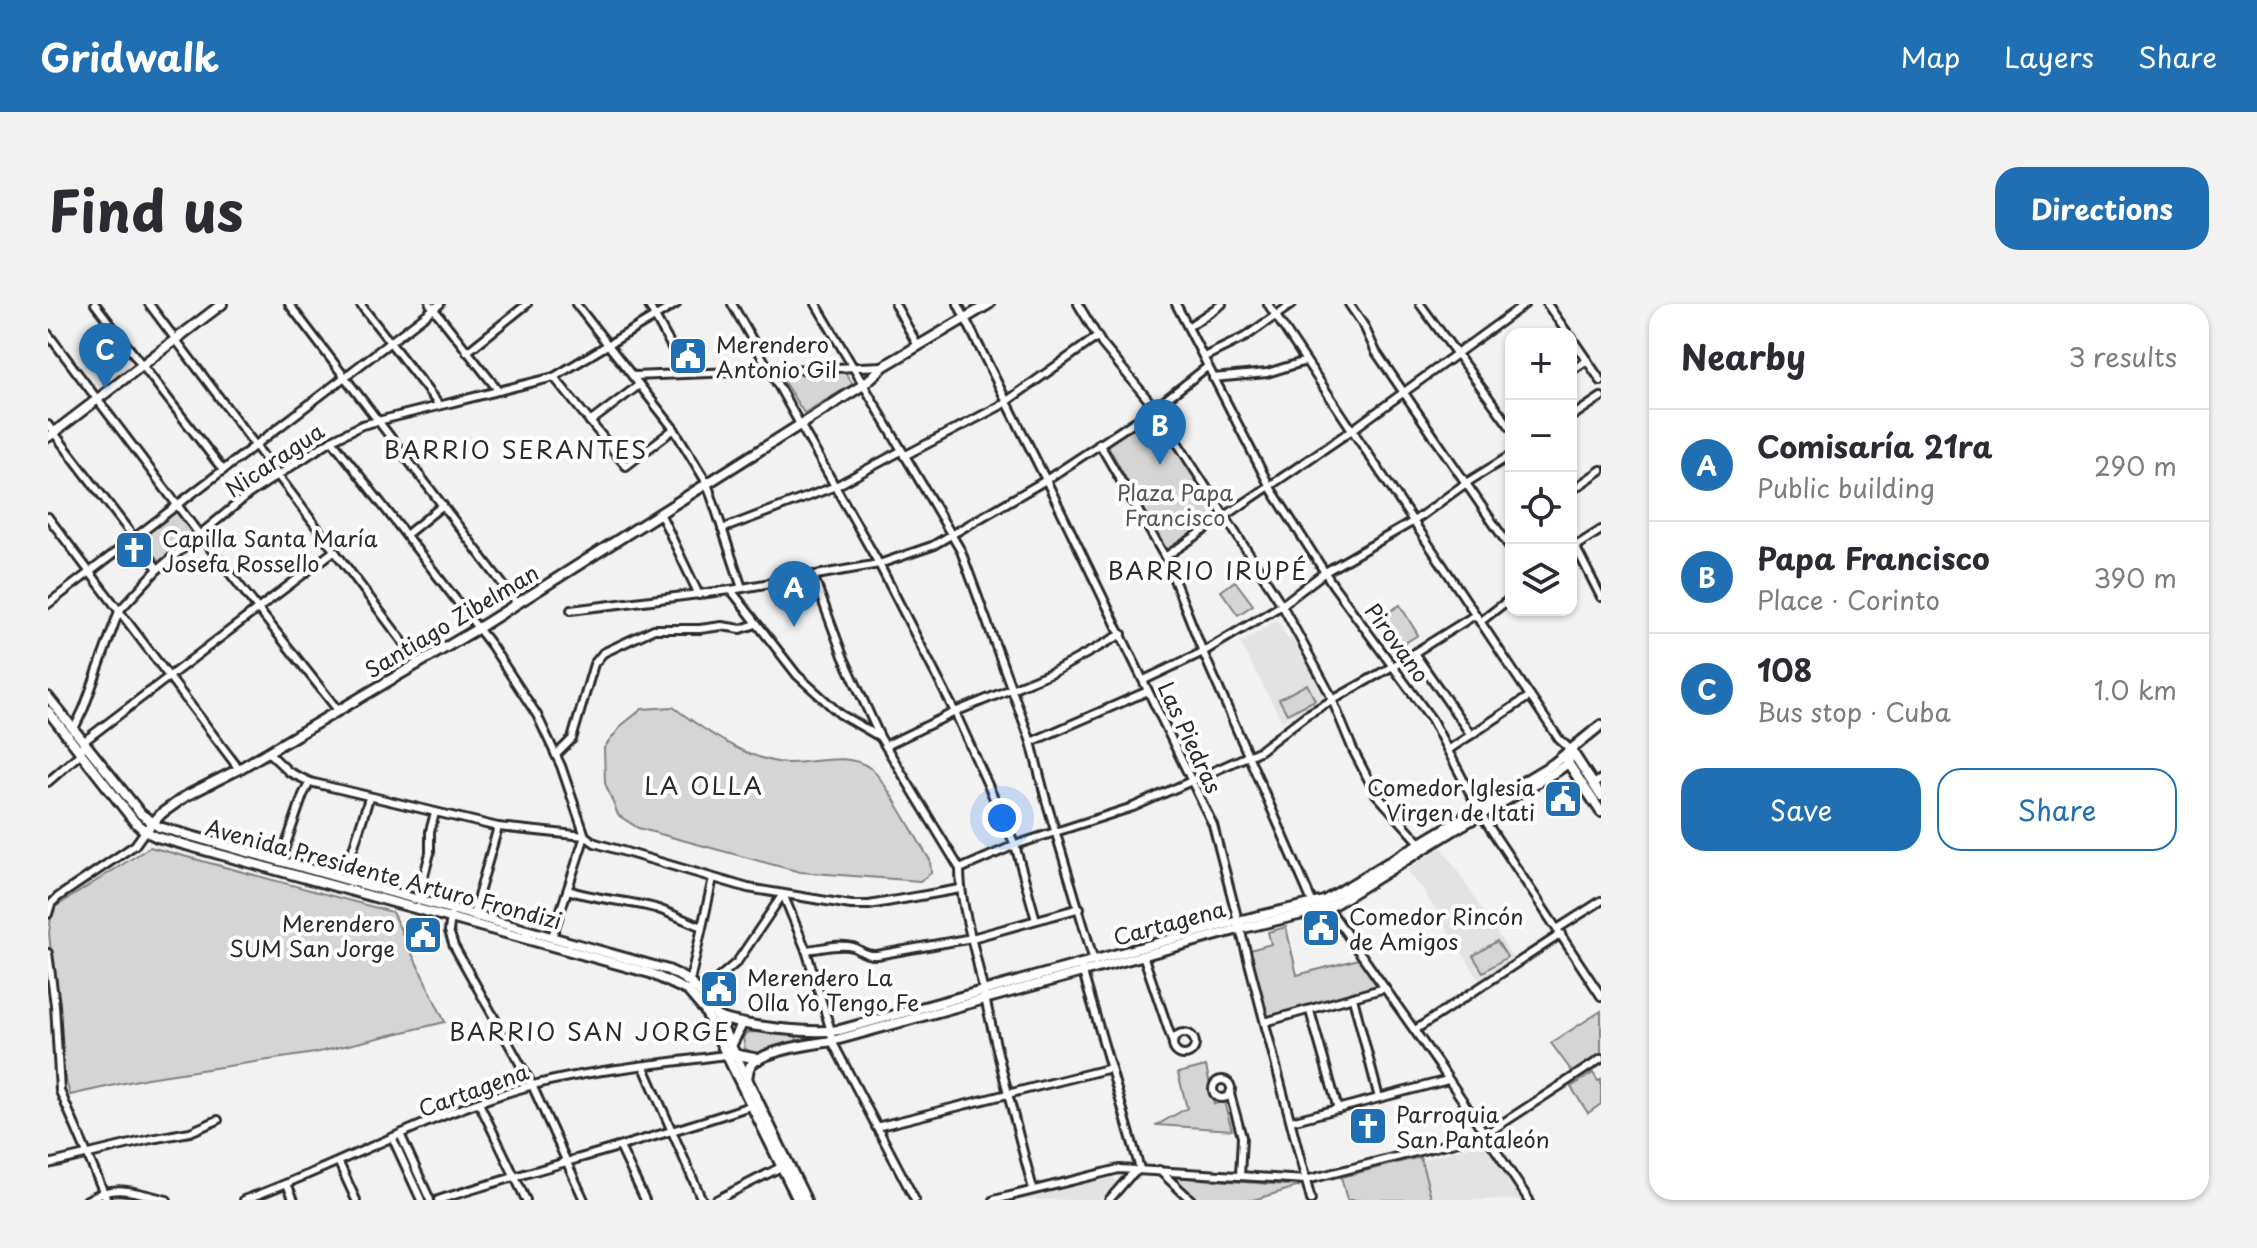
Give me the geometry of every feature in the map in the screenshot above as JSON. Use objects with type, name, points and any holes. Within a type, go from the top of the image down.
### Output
[{"type":"main road","points":[[50,431],[99,398],[221,304]]},
{"type":"main road","points":[[884,366],[989,304]]},
{"type":"main road","name":"Santiago Zibelman","points":[[145,831],[186,796],[239,769],[477,629],[863,385],[884,366]]},
{"type":"main road","name":"Avenida Presidente Arturo Frondizi","points":[[48,697],[81,753],[145,831],[167,841],[452,913],[674,983],[698,1001],[750,1106],[785,1165]]},
{"type":"main road","name":"Avenida Presidente Arturo Frondizi","points":[[48,711],[83,742],[141,814],[174,834],[280,862],[333,881],[344,878],[418,898],[452,913],[473,914],[668,970],[690,981],[702,992],[717,1017],[785,1165]]},
{"type":"main road","name":"Cartagena","points":[[1239,925],[1326,904],[1568,756],[1601,725]]},
{"type":"main road","points":[[1568,756],[1597,782],[1601,796]]},
{"type":"main road","points":[[1568,756],[1601,812]]},
{"type":"main road","name":"Cartagena","points":[[759,1059],[832,1036],[1313,904],[1326,904]]},
{"type":"main road","name":"Cartagena","points":[[1081,968],[1094,961],[1142,951]]},
{"type":"main road","name":"Cartagena","points":[[717,1017],[742,1024],[832,1036]]},
{"type":"main road","points":[[725,1055],[734,1050],[742,1024]]},
{"type":"main road","points":[[797,1029],[803,1038],[799,1047]]},
{"type":"main road","points":[[734,1050],[759,1059],[749,1070],[748,1083]]},
{"type":"main road","points":[[785,1165],[798,1200]]},
{"type":"main road","points":[[785,1165],[806,1200]]},
{"type":"street","points":[[95,304],[223,470]]},
{"type":"street","points":[[149,304],[418,662]]},
{"type":"street","points":[[289,304],[517,603]]},
{"type":"street","points":[[360,304],[439,405]]},
{"type":"street","points":[[467,352],[527,304]]},
{"type":"street","points":[[576,304],[674,429],[707,483],[742,588]]},
{"type":"street","points":[[648,304],[674,351],[680,374]]},
{"type":"street","name":"Nicaragua","points":[[71,733],[84,708],[119,611],[158,569],[249,494],[332,440],[377,419],[554,377],[676,304]]},
{"type":"street","points":[[732,304],[879,564],[955,712],[1015,845],[1036,920]]},
{"type":"street","points":[[895,304],[918,346]]},
{"type":"street","name":"Las Piedras","points":[[958,304],[1213,825],[1311,1200]]},
{"type":"street","points":[[1078,304],[1097,337],[1155,408],[1282,605],[1332,699],[1376,794],[1422,845]]},
{"type":"street","name":"Pirovano","points":[[1176,304],[1270,487],[1325,572],[1432,720],[1480,812],[1601,996]]},
{"type":"street","points":[[1188,327],[1222,304]]},
{"type":"street","points":[[1268,304],[1568,756]]},
{"type":"street","points":[[1204,357],[1245,337],[1292,304]]},
{"type":"street","points":[[1349,304],[1376,352],[1508,544]]},
{"type":"street","points":[[1420,304],[1504,418]]},
{"type":"street","points":[[1165,557],[1352,430],[1525,304]]},
{"type":"street","points":[[1547,304],[1564,328]]},
{"type":"street","points":[[819,305],[903,454],[954,534],[1031,742],[1094,961]]},
{"type":"street","points":[[48,604],[434,306],[498,390]]},
{"type":"street","points":[[48,334],[199,534],[337,709]]},
{"type":"street","points":[[722,529],[836,486],[1007,401],[1097,337]]},
{"type":"street","points":[[1577,346],[1601,381]]},
{"type":"street","points":[[1577,367],[1587,360]]},
{"type":"street","points":[[1213,378],[1267,373],[1306,361]]},
{"type":"street","points":[[633,376],[884,366]]},
{"type":"street","points":[[571,610],[699,595],[879,564],[932,546],[1046,480],[1155,408],[1207,367]]},
{"type":"street","points":[[554,377],[626,466],[674,429]]},
{"type":"street","points":[[590,422],[639,385]]},
{"type":"street","points":[[1577,413],[1601,397]]},
{"type":"street","points":[[50,431],[158,569]]},
{"type":"street","points":[[332,440],[520,686],[556,755],[585,836],[552,937]]},
{"type":"street","points":[[1099,443],[1165,557],[1313,904]]},
{"type":"street","points":[[1144,680],[1203,652],[1282,605],[1325,572],[1414,521],[1505,459]]},
{"type":"street","points":[[1577,487],[1601,470]]},
{"type":"street","points":[[406,535],[443,505]]},
{"type":"street","points":[[660,513],[699,595]]},
{"type":"street","points":[[48,517],[239,769]]},
{"type":"street","points":[[1577,545],[1601,530]]},
{"type":"street","points":[[48,782],[81,753],[83,742],[334,551]]},
{"type":"street","points":[[1577,554],[1601,597]]},
{"type":"street","points":[[813,575],[843,656],[880,737],[960,869],[960,889],[984,995],[1033,1189]]},
{"type":"street","points":[[731,590],[797,675],[828,704],[880,737]]},
{"type":"street","points":[[1480,622],[1505,603]]},
{"type":"street","points":[[960,869],[1015,845],[1133,807],[1267,746],[1306,715],[1475,615]]},
{"type":"street","points":[[556,755],[572,739],[594,664],[603,653],[654,629],[722,626],[741,629],[756,624]]},
{"type":"street","points":[[887,745],[955,712],[1055,671],[1122,634]]},
{"type":"street","points":[[1414,653],[1471,735]]},
{"type":"street","points":[[1031,742],[1148,691]]},
{"type":"street","points":[[1448,750],[1530,696]]},
{"type":"street","points":[[268,752],[289,772],[310,782],[498,827],[585,836],[595,843],[748,888],[851,905],[869,905],[960,889]]},
{"type":"street","points":[[280,862],[310,782]]},
{"type":"street","points":[[344,878],[369,798]]},
{"type":"street","points":[[418,898],[430,853],[430,831],[435,813]]},
{"type":"street","points":[[473,914],[498,827]]},
{"type":"street","name":"Santiago Zibelman","points":[[48,914],[51,904],[58,897],[135,845],[145,831]]},
{"type":"street","points":[[690,981],[713,878]]},
{"type":"street","points":[[568,890],[594,899],[605,898],[655,908],[702,927]]},
{"type":"street","points":[[783,894],[806,950],[832,1036],[915,1200]]},
{"type":"street","points":[[702,992],[737,962],[783,894]]},
{"type":"street","points":[[1415,1030],[1601,901]]},
{"type":"street","points":[[1326,904],[1529,1200]]},
{"type":"street","points":[[806,950],[844,946],[870,956],[972,938],[1080,908]]},
{"type":"street","points":[[452,913],[449,931],[454,946],[532,1085],[584,1200]]},
{"type":"street","points":[[1142,951],[1173,1043]]},
{"type":"street","points":[[48,953],[55,1005],[60,1091],[107,1200]]},
{"type":"street","points":[[1081,968],[1140,1169]]},
{"type":"street","points":[[1265,1022],[1385,988]]},
{"type":"street","points":[[48,998],[55,1005]]},
{"type":"street","points":[[1353,998],[1379,1098]]},
{"type":"street","points":[[1310,1011],[1338,1109]]},
{"type":"street","name":"Cartagena","points":[[244,1200],[479,1103],[532,1085],[725,1055]]},
{"type":"street","points":[[994,1200],[1119,1169],[1306,1180],[1486,1134],[1601,1059]]},
{"type":"street","points":[[644,1067],[702,1200]]},
{"type":"street","points":[[876,1127],[1111,1068]]},
{"type":"street","points":[[1291,1121],[1448,1080]]},
{"type":"street","points":[[1230,1094],[1242,1137],[1240,1176]]},
{"type":"street","points":[[479,1103],[526,1200]]},
{"type":"street","points":[[438,1200],[514,1175],[672,1133],[750,1106]]},
{"type":"street","points":[[48,1164],[190,1132],[218,1120]]},
{"type":"street","points":[[401,1136],[430,1200]]},
{"type":"street","points":[[393,1139],[421,1200]]},
{"type":"street","points":[[620,1147],[645,1200]]},
{"type":"street","points":[[339,1163],[356,1200]]},
{"type":"street","points":[[716,1200],[785,1165]]},
{"type":"street","points":[[1109,1200],[1140,1169]]},
{"type":"street","points":[[1159,1170],[1191,1200]]},
{"type":"street","points":[[287,1184],[294,1200]]},
{"type":"street","points":[[87,1200],[102,1190],[114,1189],[167,1200]]},
{"type":"shaded area","points":[[1277,620],[1288,639],[1292,638],[1323,695],[1282,721],[1240,643]]},
{"type":"shaded area","points":[[1442,847],[1513,958],[1479,980],[1420,885],[1407,870]]},
{"type":"shaded area","points":[[1484,1143],[1522,1200],[1432,1200],[1421,1160]]},
{"type":"shaded area","points":[[1112,1175],[1116,1182],[1100,1200],[1017,1200]]},
{"type":"green space","points":[[843,370],[853,384],[804,413],[780,376]]},
{"type":"green space","name":"Plaza Papa Francisco","points":[[1154,414],[1217,513],[1216,518],[1169,551],[1165,550],[1107,444]]},
{"type":"green space","points":[[178,510],[196,533],[159,565],[139,540]]},
{"type":"green space","points":[[1235,581],[1253,605],[1238,615],[1221,591]]},
{"type":"green space","points":[[1400,605],[1418,635],[1400,646],[1381,617]]},
{"type":"green space","points":[[1307,684],[1315,700],[1287,714],[1279,699]]},
{"type":"green space","name":"LA OLLA","points":[[673,707],[712,734],[757,757],[787,763],[841,759],[870,768],[892,796],[930,860],[931,873],[920,881],[800,872],[638,828],[618,815],[605,783],[604,748],[622,725],[642,709]]},
{"type":"green space","points":[[150,847],[392,912],[445,1022],[315,1053],[147,1078],[70,1095],[63,1070],[49,933],[52,909]]},
{"type":"green space","points":[[1286,927],[1297,975],[1359,959],[1379,987],[1268,1018],[1250,950],[1271,944],[1268,932]]},
{"type":"green space","points":[[1497,941],[1507,957],[1483,972],[1473,956]]},
{"type":"green space","points":[[1601,1011],[1601,1056],[1573,1073],[1551,1043]]},
{"type":"green space","points":[[746,1033],[795,1033],[797,1040],[757,1054],[745,1049],[743,1038]]},
{"type":"green space","points":[[1206,1066],[1214,1104],[1224,1102],[1232,1130],[1157,1125],[1187,1108],[1178,1073]]},
{"type":"green space","points":[[1593,1073],[1598,1081],[1601,1080],[1601,1104],[1588,1113],[1571,1087]]},
{"type":"green space","points":[[1420,1157],[1432,1200],[1347,1200],[1341,1177]]},
{"type":"green space","points":[[1171,1177],[1300,1186],[1253,1200],[1197,1200]]},
{"type":"place","name":"Merendero Antonio Gil","points":[[688,356]]},
{"type":"place","name":"108","points":[[105,389]]},
{"type":"place","name":"Papa Francisco","points":[[1160,465]]},
{"type":"place","name":"Capilla Santa María Josefa Rossello","points":[[134,550]]},
{"type":"place","name":"Comisaría 21ra","points":[[794,627]]},
{"type":"place","name":"Comedor Iglesia Virgen de Itati","points":[[1563,799]]},
{"type":"place","name":"Comedor Rincón de Amigos","points":[[1321,928]]},
{"type":"place","name":"Merendero SUM San Jorge","points":[[423,935]]},
{"type":"place","name":"Merendero La Olla Yo Tengo Fe","points":[[719,989]]},
{"type":"place","name":"Parroquia San Pantaleón","points":[[1368,1126]]},
{"type":"district","name":"BARRIO SERANTES","points":[[516,449]]},
{"type":"district","name":"BARRIO IRUPÉ","points":[[1208,570]]},
{"type":"district","name":"LA OLLA","points":[[704,785]]},
{"type":"district","name":"BARRIO SAN JORGE","points":[[590,1031]]}]
